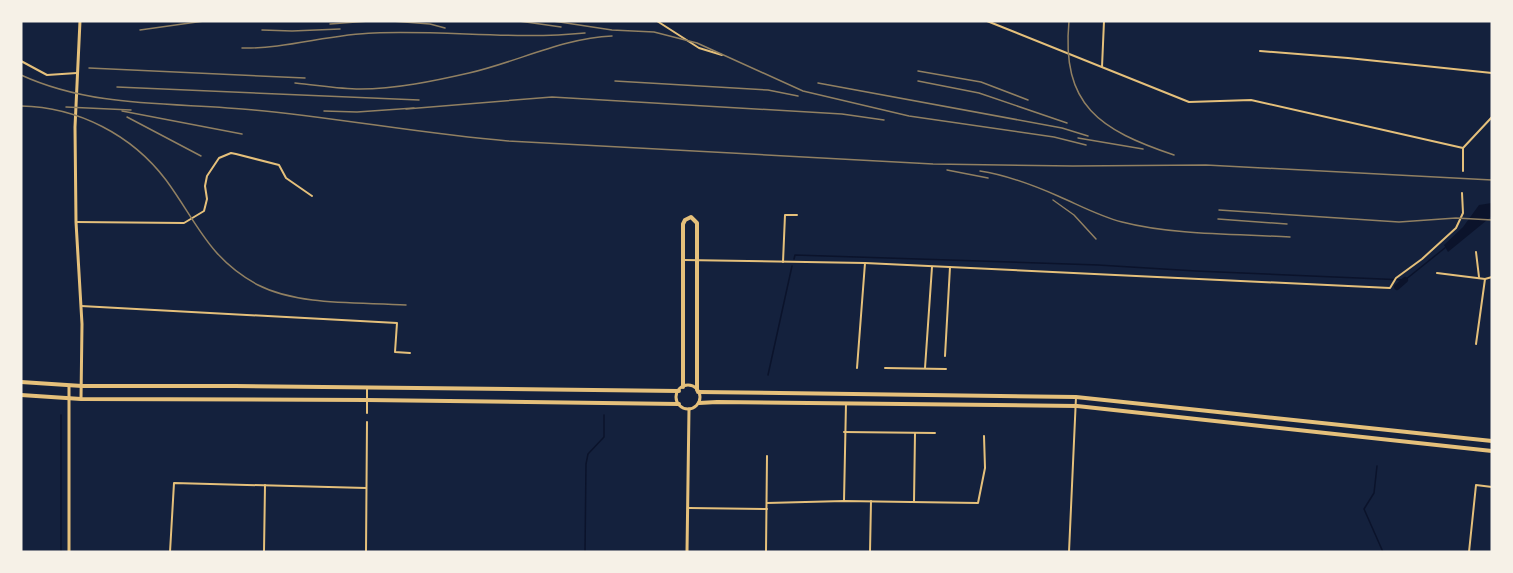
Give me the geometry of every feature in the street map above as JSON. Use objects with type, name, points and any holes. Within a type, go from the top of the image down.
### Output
[{"type":"main road","points":[[683,387],[683,224],[686,218],[691,217],[697,223],[698,391],[1076,398],[1492,441]]},
{"type":"main road","points":[[21,382],[82,386],[679,391]]},
{"type":"main road","points":[[21,395],[69,399],[679,404]]},
{"type":"main road","points":[[699,403],[1077,406],[1492,451]]},
{"type":"street","points":[[80,21],[75,127],[76,222],[81,306],[81,399]]},
{"type":"street","points":[[657,21],[699,48],[722,55]]},
{"type":"street","points":[[987,21],[1189,102],[1251,100],[1463,148]]},
{"type":"street","points":[[1102,67],[1104,21]]},
{"type":"street","points":[[1260,51],[1492,73]]},
{"type":"street","points":[[21,62],[47,75],[77,73]]},
{"type":"street","points":[[1463,171],[1463,148],[1492,117]]},
{"type":"street","points":[[76,222],[184,223],[204,211],[207,200],[205,186],[207,176],[219,158],[231,153],[279,165],[286,178],[312,196]]},
{"type":"street","points":[[683,260],[865,263],[1390,288],[1396,278],[1422,259],[1456,228],[1462,215],[1462,193]]},
{"type":"street","points":[[783,263],[784,215],[797,215]]},
{"type":"street","points":[[1476,252],[1479,277]]},
{"type":"street","points":[[857,368],[865,263]]},
{"type":"street","points":[[925,368],[932,266]]},
{"type":"street","points":[[945,356],[950,267]]},
{"type":"street","points":[[1437,273],[1492,278]]},
{"type":"street","points":[[1476,344],[1485,279]]},
{"type":"street","points":[[81,306],[396,323],[395,352],[410,353]]},
{"type":"street","points":[[885,368],[946,369]]},
{"type":"street","points":[[69,385],[69,552]]},
{"type":"street","points":[[690,386],[698,391],[699,403],[688,409],[679,404],[677,396],[683,387],[690,386]]},
{"type":"street","points":[[367,387],[367,413]]},
{"type":"street","points":[[1069,552],[1076,398]]},
{"type":"street","points":[[844,501],[846,403]]},
{"type":"street","points":[[687,552],[688,409]]},
{"type":"street","points":[[366,552],[367,422]]},
{"type":"street","points":[[844,432],[935,434]]},
{"type":"street","points":[[914,502],[915,433]]},
{"type":"street","points":[[767,503],[844,501],[978,503],[985,468],[984,436]]},
{"type":"street","points":[[766,552],[767,456]]},
{"type":"street","points":[[170,552],[174,483],[366,488]]},
{"type":"street","points":[[264,552],[265,485]]},
{"type":"street","points":[[1469,552],[1476,485],[1492,487]]},
{"type":"street","points":[[870,552],[871,501]]},
{"type":"street","points":[[687,508],[767,509]]},
{"type":"water","points":[[1492,203],[1492,216],[1448,252],[1444,245],[1463,227],[1479,205]]},
{"type":"waterway","points":[[794,259],[795,255],[1098,265],[1405,280],[1446,247]]},
{"type":"waterway","points":[[768,375],[792,266]]},
{"type":"waterway","points":[[1397,287],[1405,280]]},
{"type":"waterway","points":[[61,415],[61,552]]},
{"type":"waterway","points":[[585,552],[586,464],[588,454],[604,437],[604,415]]},
{"type":"waterway","points":[[1377,466],[1374,493],[1364,509],[1383,552]]},
{"type":"railway","points":[[140,30],[204,21]]},
{"type":"railway","points":[[330,24],[369,21]]},
{"type":"railway","points":[[392,21],[430,24],[445,28]]},
{"type":"railway","points":[[519,21],[561,27]]},
{"type":"railway","points":[[553,21],[612,30],[654,32],[697,43],[803,91],[909,116],[1054,137],[1086,145]]},
{"type":"railway","points":[[1069,21],[1068,50],[1072,74],[1079,94],[1091,110],[1106,124],[1125,135],[1174,155]]},
{"type":"railway","points":[[262,30],[340,29]]},
{"type":"railway","points":[[242,48],[258,48],[374,33],[532,36],[585,33]]},
{"type":"railway","points":[[295,83],[374,89],[429,82],[487,68],[576,41],[612,36]]},
{"type":"railway","points":[[89,68],[305,78]]},
{"type":"railway","points":[[918,71],[981,82],[1028,100]]},
{"type":"railway","points":[[21,75],[49,86],[107,99],[254,110],[508,141],[933,164],[1206,165],[1492,180]]},
{"type":"railway","points":[[615,81],[768,90],[798,96]]},
{"type":"railway","points":[[918,81],[979,93],[1067,123]]},
{"type":"railway","points":[[818,83],[1062,128],[1088,136]]},
{"type":"railway","points":[[117,87],[419,100]]},
{"type":"railway","points":[[406,109],[552,97],[842,114],[884,120]]},
{"type":"railway","points":[[21,106],[63,112],[83,118],[120,137],[152,164],[166,180],[215,251],[227,263],[258,285],[274,292],[311,300],[406,305]]},
{"type":"railway","points":[[66,107],[131,110]]},
{"type":"railway","points":[[324,111],[357,112],[414,108]]},
{"type":"railway","points":[[122,111],[242,134]]},
{"type":"railway","points":[[127,117],[201,156]]},
{"type":"railway","points":[[1078,138],[1143,149]]},
{"type":"railway","points":[[947,170],[988,178]]},
{"type":"railway","points":[[980,171],[1020,181],[1122,222],[1205,233],[1290,237]]},
{"type":"railway","points":[[1053,200],[1074,215],[1096,239]]},
{"type":"railway","points":[[1219,210],[1399,222],[1456,218],[1492,220]]},
{"type":"railway","points":[[1218,219],[1287,224]]}]
